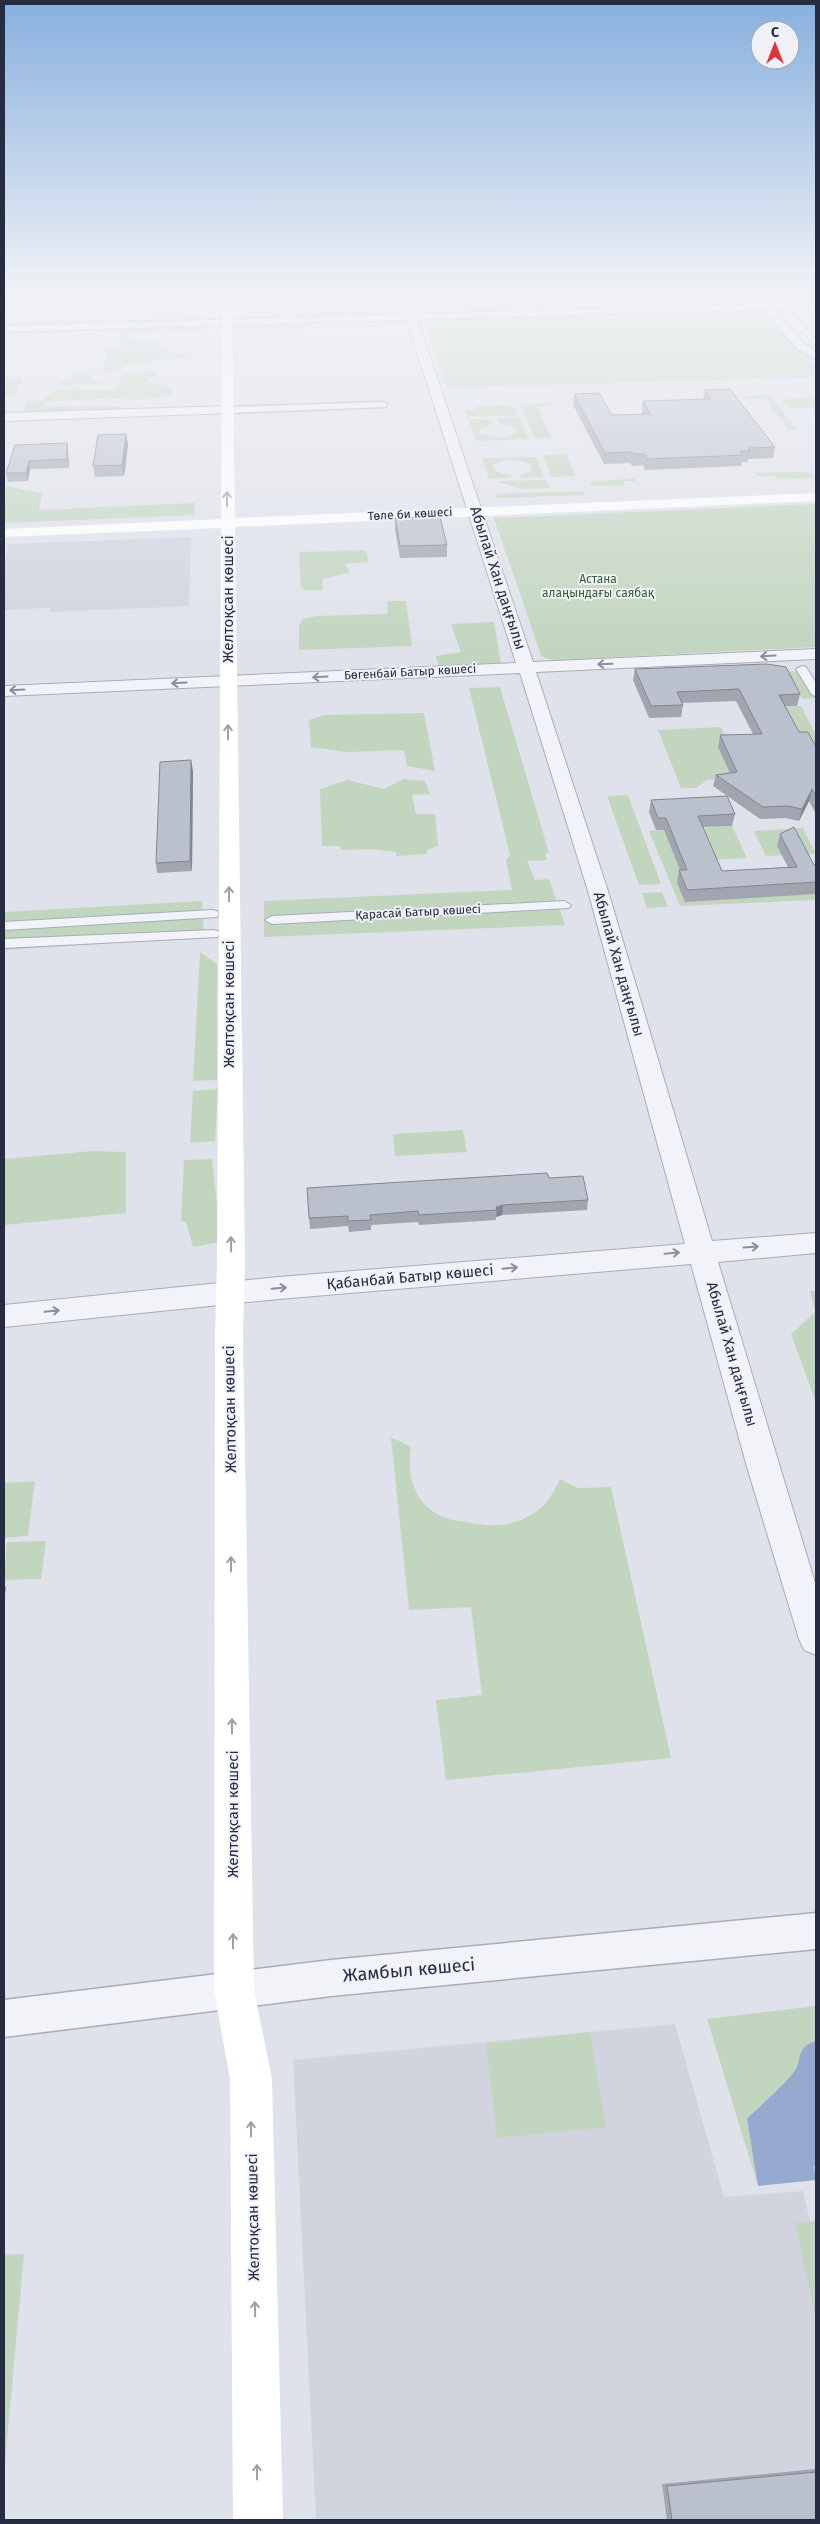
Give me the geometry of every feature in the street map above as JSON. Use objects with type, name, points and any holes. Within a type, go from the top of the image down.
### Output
[{"type":"main road","name":"Желтоқсан көшесі","points":[[227,413],[234,1990],[250,2079],[258,2520]]},
{"type":"main road","name":"Төле би көшесі","points":[[4,533],[816,497]]},
{"type":"street","points":[[4,417],[138,413]]},
{"type":"street","name":"Абылай Хан даңғылы","points":[[443,413],[598,891],[703,1251],[763,1467],[816,1639]]},
{"type":"street","name":"Бөгенбай Батыр көшесі","points":[[4,691],[816,654]]},
{"type":"street","points":[[802,669],[816,692]]},
{"type":"street","name":"Қарасай Батыр көшесі","points":[[272,920],[564,905]]},
{"type":"street","points":[[4,926],[212,914]]},
{"type":"street","points":[[4,944],[213,934]]},
{"type":"street","name":"Қабанбай Батыр көшесі","points":[[4,1316],[230,1293],[703,1251],[816,1243]]},
{"type":"street","name":"Жамбыл көшесі","points":[[4,2019],[331,1978],[816,1931]]},
{"type":"shaded area","points":[[191,537],[189,606],[50,612],[50,608],[4,610],[4,565],[9,544]]},
{"type":"shaded area","points":[[675,2024],[724,2197],[803,2191],[816,2248],[816,2520],[316,2520],[293,2060]]},
{"type":"green space","points":[[37,413],[103,413],[40,415]]},
{"type":"green space","points":[[466,413],[517,413],[518,415],[467,417]]},
{"type":"green space","points":[[524,413],[540,413],[551,438],[535,439]]},
{"type":"green space","points":[[776,413],[784,413],[797,430],[789,430]]},
{"type":"green space","points":[[519,417],[529,439],[476,441],[468,419],[490,419],[493,424],[479,429],[480,433],[500,438],[510,436],[517,430],[512,426],[500,424],[498,418]]},
{"type":"green space","points":[[566,454],[576,476],[552,477],[543,455]]},
{"type":"green space","points":[[536,457],[544,477],[520,478],[519,475],[531,472],[532,466],[523,461],[506,460],[492,466],[499,473],[511,475],[512,478],[489,479],[482,458]]},
{"type":"green space","points":[[756,473],[811,473],[814,478],[778,479],[775,476],[758,476]]},
{"type":"green space","points":[[635,478],[636,481],[624,481],[625,485],[592,486],[590,482]]},
{"type":"green space","points":[[546,480],[550,488],[521,489],[495,481]]},
{"type":"green space","points":[[6,486],[42,493],[39,510],[195,503],[194,515],[4,523]]},
{"type":"green space","points":[[583,491],[585,495],[497,498],[496,494]]},
{"type":"green space","name":"Астана алаңындағы саябақ","points":[[816,504],[816,647],[558,660],[547,659],[541,655],[494,518]]},
{"type":"green space","points":[[366,550],[369,562],[345,564],[350,572],[322,579],[323,590],[305,590],[301,586],[299,552]]},
{"type":"green space","points":[[388,601],[406,601],[412,646],[299,650],[299,626],[303,619],[317,616],[387,614]]},
{"type":"green space","points":[[494,622],[501,663],[439,668],[436,656],[461,652],[451,624]]},
{"type":"green space","points":[[800,671],[816,698],[802,699],[786,672]]},
{"type":"green space","points":[[500,687],[549,853],[545,854],[547,860],[527,861],[535,880],[549,879],[565,925],[264,937],[264,901],[512,890],[506,860],[510,855],[469,688]]},
{"type":"green space","points":[[801,706],[816,735],[816,775],[707,780],[696,788],[681,788],[658,730],[721,727],[730,747],[813,759],[776,707]]},
{"type":"green space","points":[[424,713],[435,771],[407,766],[404,750],[346,752],[311,747],[309,720],[324,715]]},
{"type":"green space","points":[[404,779],[425,781],[430,794],[412,795],[416,814],[435,814],[438,846],[427,850],[427,854],[396,856],[396,852],[371,849],[341,850],[340,846],[322,846],[320,789],[347,780],[384,789]]},
{"type":"green space","points":[[628,795],[661,884],[639,885],[607,796]]},
{"type":"green space","points":[[732,826],[747,858],[710,860],[696,828]]},
{"type":"green space","points":[[803,828],[816,854],[766,856],[754,831]]},
{"type":"green space","points":[[664,830],[685,882],[816,894],[816,900],[680,906],[649,831]]},
{"type":"green space","points":[[662,892],[668,907],[647,908],[642,893]]},
{"type":"green space","points":[[202,901],[204,937],[4,950],[4,912]]},
{"type":"green space","points":[[200,952],[217,964],[217,1080],[193,1081]]},
{"type":"green space","points":[[218,1089],[215,1141],[190,1143],[193,1091]]},
{"type":"green space","points":[[463,1130],[467,1152],[395,1156],[393,1134]]},
{"type":"green space","points":[[93,1151],[126,1152],[126,1213],[4,1225],[4,1159]]},
{"type":"green space","points":[[212,1159],[221,1242],[193,1247],[186,1222],[181,1221],[184,1160]]},
{"type":"green space","points":[[810,1291],[816,1291],[816,1403],[791,1334],[815,1312]]},
{"type":"green space","points":[[391,1437],[411,1447],[410,1468],[419,1498],[434,1512],[452,1520],[496,1525],[524,1519],[542,1507],[560,1479],[578,1488],[611,1487],[671,1758],[446,1780],[436,1700],[482,1695],[471,1607],[409,1610]]},
{"type":"green space","points":[[35,1481],[28,1536],[4,1538],[4,1483]]},
{"type":"green space","points":[[46,1541],[41,1579],[4,1580],[7,1542]]},
{"type":"green space","points":[[816,2006],[816,2041],[803,2048],[794,2072],[747,2119],[758,2186],[707,2019]]},
{"type":"green space","points":[[590,2032],[606,2127],[497,2138],[486,2044]]},
{"type":"green space","points":[[816,2221],[816,2319],[795,2223]]},
{"type":"green space","points":[[24,2254],[4,2474],[4,2255]]},
{"type":"water","points":[[816,2041],[816,2166],[814,2166],[816,2180],[758,2186],[747,2119],[794,2072],[803,2048]]},
{"type":"building","points":[[584,413],[611,413],[612,415],[748,413],[775,447],[748,448],[750,451],[740,451],[743,455],[647,459],[644,454],[633,454],[632,452],[605,453]]},
{"type":"building","points":[[126,434],[122,465],[93,466],[98,435]]},
{"type":"building","points":[[67,443],[67,459],[29,461],[26,473],[6,473],[15,445]]},
{"type":"building","points":[[440,517],[447,545],[400,546],[395,518]]},
{"type":"building","points":[[767,664],[786,667],[800,694],[779,695],[799,732],[808,732],[816,747],[816,796],[812,789],[802,809],[788,806],[763,807],[716,775],[737,772],[720,735],[762,734],[739,689],[677,692],[683,705],[651,706],[635,669]]},
{"type":"building","points":[[191,760],[190,861],[156,863],[160,762]]},
{"type":"building","points":[[727,796],[735,814],[698,816],[722,871],[797,867],[780,834],[794,827],[814,865],[816,865],[816,882],[687,890],[679,870],[687,870],[666,818],[658,818],[651,800]]},
{"type":"building","points":[[547,1173],[549,1178],[583,1176],[588,1200],[503,1205],[496,1207],[497,1210],[419,1215],[418,1211],[370,1215],[371,1220],[348,1221],[348,1216],[309,1218],[307,1188]]},
{"type":"building","points":[[816,2472],[816,2520],[672,2520],[667,2486]]}]
